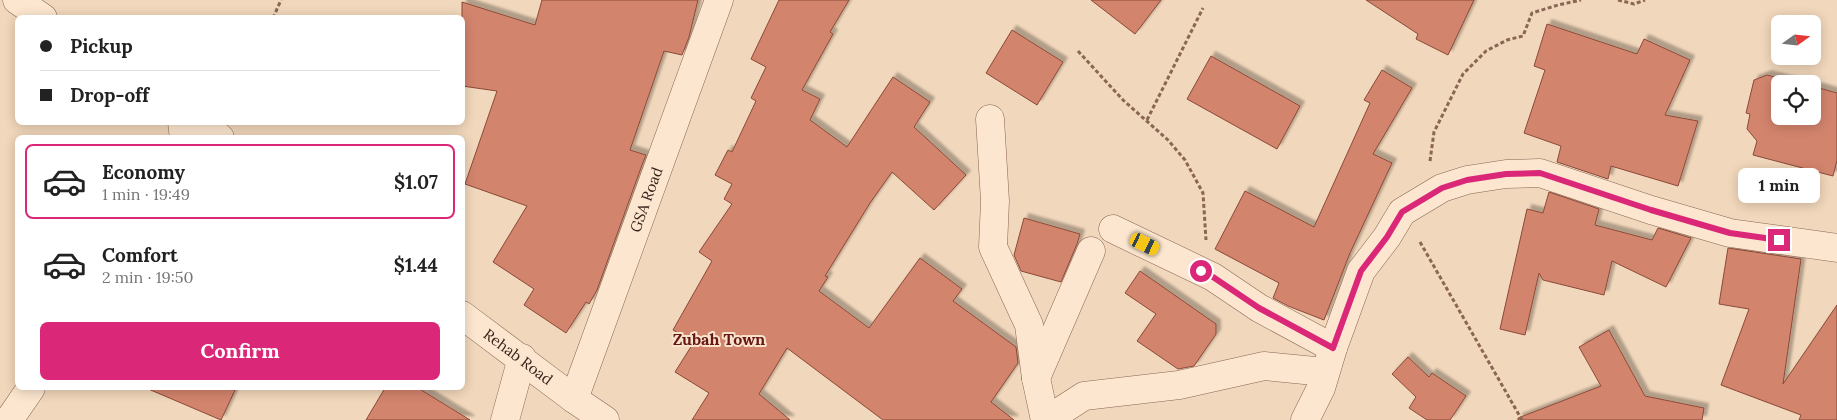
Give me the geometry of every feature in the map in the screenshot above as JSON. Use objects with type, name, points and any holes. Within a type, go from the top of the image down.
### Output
[{"type":"street","points":[[17,0],[39,15]]},
{"type":"street","name":"GSA Road","points":[[574,399],[719,0]]},
{"type":"street","points":[[990,119],[995,201],[993,247],[1029,325],[1036,378],[1046,420],[1084,396],[1179,385],[1264,366],[1329,360]]},
{"type":"street","points":[[203,125],[216,135]]},
{"type":"street","points":[[1305,420],[1321,388],[1361,271],[1387,237],[1402,212],[1442,188],[1467,180],[1506,174],[1540,173],[1651,210],[1730,233],[1837,248]]},
{"type":"street","points":[[1114,229],[1213,277],[1259,308],[1329,360]]},
{"type":"street","points":[[1036,378],[1091,251]]},
{"type":"street","name":"Rehab Road","points":[[465,317],[605,420]]},
{"type":"street","points":[[506,420],[522,358]]},
{"type":"street","points":[[9,420],[30,390]]},
{"type":"path","points":[[274,15],[281,0]]},
{"type":"path","points":[[1430,162],[1434,132],[1463,74],[1486,51],[1507,40],[1523,36],[1532,13],[1581,0]]},
{"type":"path","points":[[1618,0],[1634,4],[1645,0]]},
{"type":"path","points":[[1147,120],[1203,8]]},
{"type":"path","points":[[1078,51],[1123,100],[1168,140],[1184,160],[1203,193],[1205,231],[1213,277]]},
{"type":"path","points":[[1402,212],[1522,420]]},
{"type":"building","points":[[542,0],[698,0],[689,37],[682,55],[664,51],[630,150],[646,155],[597,290],[589,304],[586,302],[566,333],[524,305],[534,289],[493,262],[527,206],[465,184],[497,91],[465,86],[465,15],[462,15],[462,2],[535,25]]},
{"type":"building","points":[[779,0],[849,0],[830,32],[833,34],[802,90],[820,99],[810,120],[847,147],[893,77],[930,102],[914,127],[966,175],[934,210],[892,172],[870,203],[825,276],[828,277],[819,291],[869,328],[920,258],[962,289],[953,301],[1016,347],[1018,363],[991,402],[1014,420],[883,420],[787,348],[759,394],[790,420],[692,420],[709,393],[675,372],[694,342],[673,330],[712,261],[699,252],[732,204],[724,199],[732,184],[715,175],[728,150],[732,152],[756,101],[751,98],[766,67],[751,59]]},
{"type":"building","points":[[1091,0],[1161,0],[1135,34]]},
{"type":"building","points":[[1366,0],[1474,0],[1448,55],[1416,39],[1418,34]]},
{"type":"building","points":[[1547,24],[1637,54],[1644,39],[1690,60],[1665,115],[1698,121],[1678,186],[1611,166],[1608,179],[1557,162],[1561,146],[1524,133],[1545,70],[1534,66]]},
{"type":"building","points":[[1012,30],[1063,62],[1037,105],[986,73]]},
{"type":"building","points":[[1211,56],[1300,106],[1277,149],[1187,99]]},
{"type":"building","points":[[1382,70],[1412,88],[1373,154],[1392,163],[1350,253],[1324,320],[1273,298],[1279,283],[1215,249],[1245,191],[1314,227],[1370,103],[1364,100]]},
{"type":"building","points":[[1767,75],[1771,76],[1771,125],[1821,125],[1821,89],[1837,93],[1837,160],[1833,176],[1753,155],[1757,141],[1747,129],[1750,114],[1746,113],[1754,80]]},
{"type":"building","points":[[1549,192],[1599,209],[1595,225],[1652,240],[1658,228],[1691,238],[1666,287],[1612,261],[1604,295],[1543,280],[1539,273],[1525,335],[1500,329],[1527,209],[1543,213]]},
{"type":"building","points":[[1024,218],[1080,234],[1061,282],[1021,271],[1014,255]]},
{"type":"building","points":[[1728,248],[1801,259],[1783,384],[1837,305],[1837,420],[1799,420],[1801,415],[1721,385],[1749,309],[1719,304]]},
{"type":"building","points":[[1140,271],[1216,324],[1216,334],[1194,366],[1178,369],[1137,341],[1156,314],[1125,293]]},
{"type":"building","points":[[1609,330],[1645,396],[1704,408],[1702,420],[1518,420],[1518,418],[1601,386],[1579,347]]},
{"type":"building","points":[[1408,357],[1429,377],[1432,373],[1466,396],[1450,420],[1427,420],[1409,408],[1416,397],[1392,374]]},
{"type":"building","points":[[151,390],[235,390],[221,420]]},
{"type":"building","points":[[384,390],[421,390],[470,420],[366,420]]},
{"type":"district","name":"Zubah Town","points":[[719,339]]},
{"type":"route","points":[[1201,271],[1259,308],[1333,348],[1361,271],[1387,237],[1402,212],[1442,188],[1467,180],[1506,174],[1540,173],[1651,210],[1730,233],[1779,240]]}]
